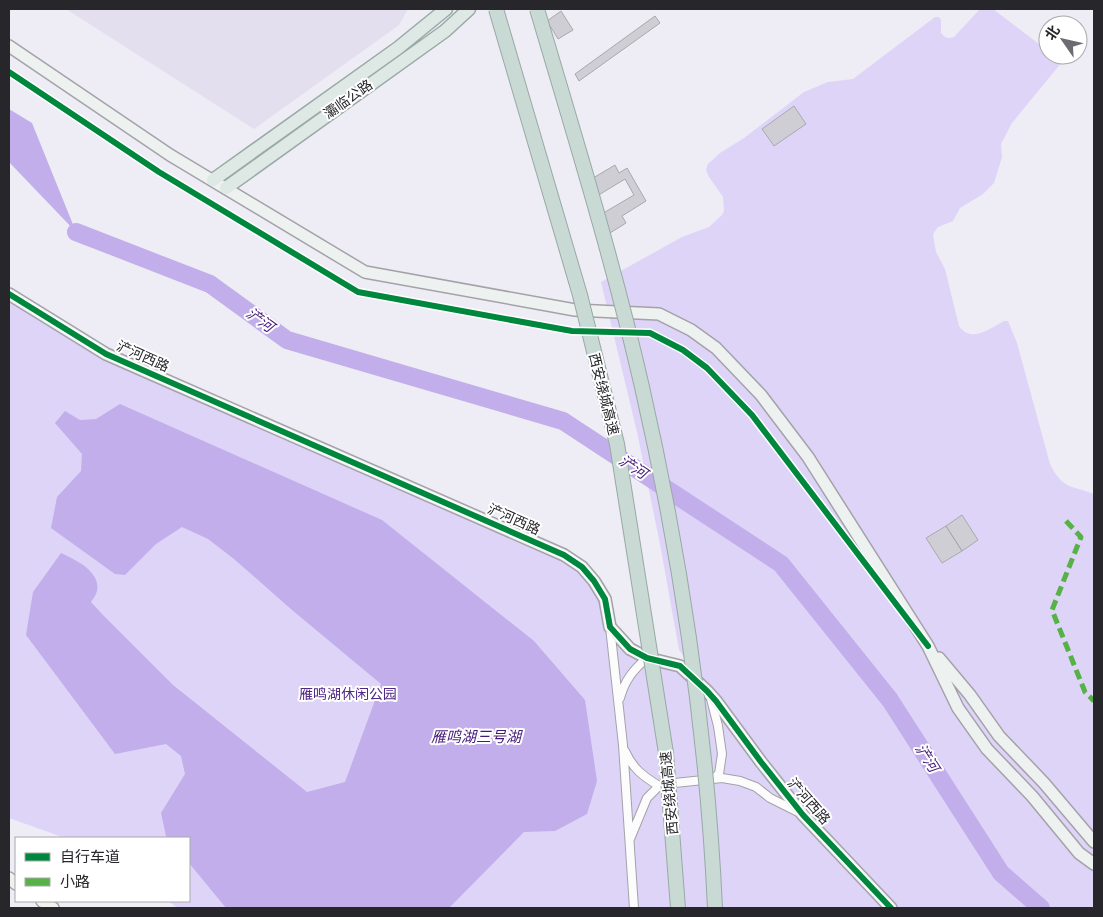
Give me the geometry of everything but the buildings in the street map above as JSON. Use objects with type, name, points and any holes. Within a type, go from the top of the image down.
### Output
[{"type":"highway","name":"西安绕城高速","points":[[496,9],[580,295],[616,444],[666,753],[678,908]]},
{"type":"highway","points":[[537,9],[617,285],[642,388],[667,511],[694,673],[710,824],[715,908]]},
{"type":"main road","name":"灞临公路","points":[[226,188],[445,30],[469,9]]},
{"type":"main road","name":"灞临公路","points":[[213,180],[398,48],[441,11]]},
{"type":"street","points":[[9,46],[170,155],[365,272],[575,310],[659,314],[691,330],[716,348],[761,395],[808,457],[928,646],[958,708],[986,749],[1032,796],[1079,853],[1094,864]]},
{"type":"street","name":"浐河西路","points":[[9,294],[106,354],[564,555],[582,567],[594,581],[605,599],[610,627],[630,648],[647,658],[680,666],[707,691],[803,815],[891,908]]},
{"type":"street","points":[[610,627],[623,745],[634,908]]},
{"type":"street","points":[[928,646],[970,695],[999,736],[1044,783],[1094,842]]},
{"type":"street","points":[[618,703],[624,682],[637,666],[647,658]]},
{"type":"street","points":[[707,691],[714,706],[722,754],[719,774],[712,780]]},
{"type":"street","points":[[623,745],[630,762],[641,775],[659,786],[722,778],[756,787],[770,798],[803,815]]},
{"type":"street","points":[[629,841],[647,798],[659,786]]},
{"type":"shaded area","points":[[66,9],[408,9],[399,25],[254,129]]},
{"type":"green space","name":"雁鸣湖休闲公园","points":[[980,9],[993,9],[1038,43],[1038,65],[1060,65],[1012,123],[1001,144],[1002,157],[994,183],[983,194],[960,208],[953,221],[938,227],[933,235],[936,252],[945,269],[959,326],[969,334],[975,334],[1008,321],[1017,343],[1050,464],[1064,483],[1094,494],[1094,908],[177,908],[170,902],[190,902],[190,837],[62,837],[9,818],[9,294],[106,354],[564,555],[594,581],[610,627],[630,648],[680,666],[719,702],[679,650],[637,432],[601,282],[682,237],[709,227],[722,215],[724,211],[723,197],[709,177],[706,170],[708,164],[720,153],[744,138],[804,92],[828,82],[853,79],[935,17],[939,17],[941,20],[942,35],[950,38],[954,37]]},
{"type":"water","points":[[9,109],[32,123],[76,232],[9,162]]},
{"type":"water","name":"雁鸣湖三号湖","points":[[120,404],[382,520],[534,641],[585,700],[597,781],[587,814],[555,831],[524,832],[449,908],[226,908],[190,864],[190,837],[166,836],[161,813],[185,774],[181,756],[166,744],[115,754],[26,635],[33,592],[61,553],[86,567],[95,578],[97,584],[97,592],[91,602],[102,614],[173,685],[307,792],[345,782],[381,684],[208,539],[182,527],[156,544],[125,575],[115,574],[51,528],[57,497],[81,471],[82,454],[55,423],[65,411],[80,420],[96,419]]},
{"type":"waterway","name":"浐河","points":[[76,232],[210,284],[287,340],[563,421],[781,564],[890,700],[1001,873],[1041,908]]},
{"type":"marked path","points":[[1066,521],[1081,537],[1052,610],[1085,692],[1094,701]]},
{"type":"cycle path","points":[[9,72],[159,172],[358,292],[572,331],[650,333],[683,350],[707,368],[752,415],[928,646]]},
{"type":"cycle path","points":[[9,294],[106,354],[564,555],[582,567],[594,581],[605,599],[610,627],[630,649],[647,658],[680,666],[707,691],[803,815],[891,908]]}]
